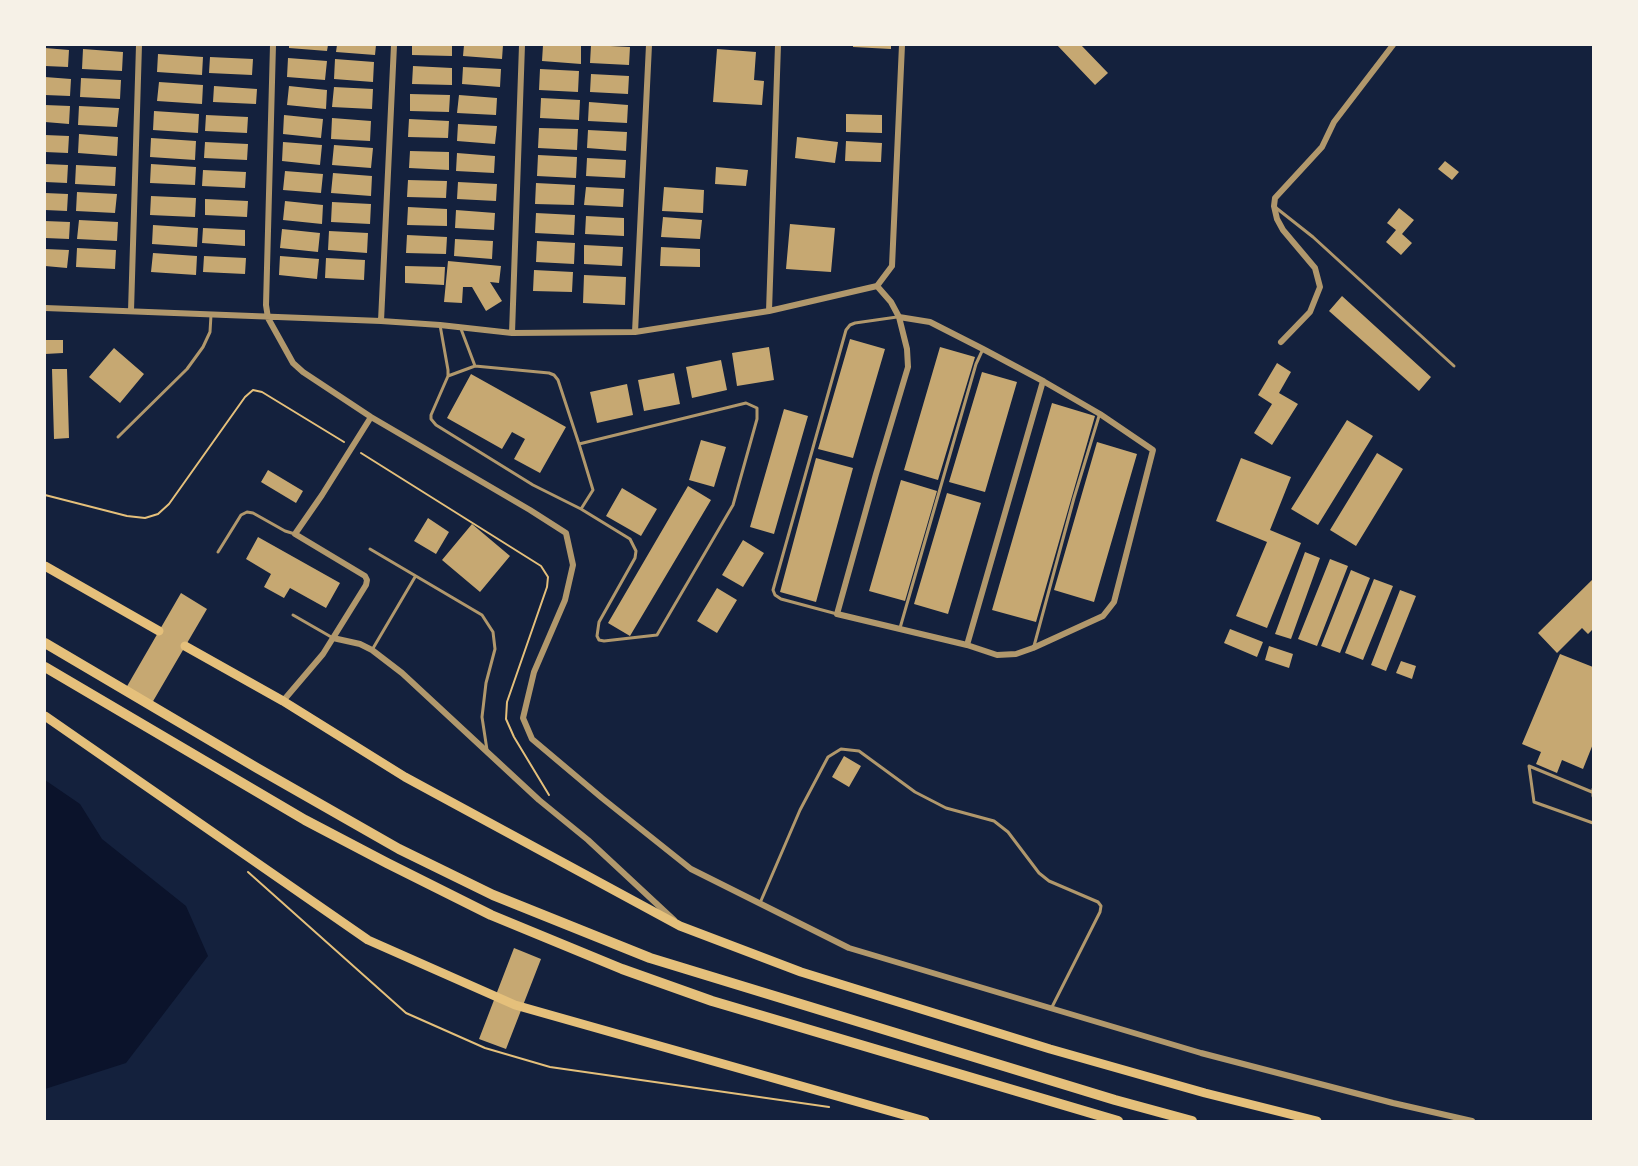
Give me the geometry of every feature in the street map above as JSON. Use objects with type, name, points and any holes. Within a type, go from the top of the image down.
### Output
[{"type":"highway","points":[[45,644],[389,843],[493,895],[650,958],[1192,1121]]},
{"type":"highway","points":[[45,667],[305,820],[491,915],[621,969],[712,1001],[1118,1121]]},
{"type":"main road","points":[[45,566],[159,631]]},
{"type":"main road","points":[[185,646],[283,701],[405,777],[680,926],[801,972],[1050,1049],[1205,1093],[1317,1121]]},
{"type":"main road","points":[[45,716],[368,940],[515,1005],[925,1121]]},
{"type":"street","points":[[131,311],[139,45]]},
{"type":"street","points":[[273,45],[266,305],[268,318],[293,363],[371,417],[566,533],[573,565],[565,600],[534,672],[523,718],[532,739],[691,869],[849,948],[1222,1059],[1472,1121]]},
{"type":"street","points":[[381,321],[394,45]]},
{"type":"street","points":[[512,333],[522,45]]},
{"type":"street","points":[[635,332],[649,45]]},
{"type":"street","points":[[769,311],[778,45]]},
{"type":"street","points":[[45,308],[381,321],[512,333],[635,332],[769,311],[877,286],[892,266],[902,45]]},
{"type":"street","points":[[1281,342],[1310,312],[1320,287],[1315,268],[1283,230],[1277,219],[1275,198],[1322,147],[1334,122],[1393,45]]},
{"type":"street","points":[[877,286],[891,302],[899,316],[907,349],[908,367],[837,614],[967,645],[997,655],[1016,654],[1033,648],[1103,616],[1114,602],[1153,450],[1100,414],[983,349],[930,322],[899,316]]},
{"type":"street","points":[[967,645],[1043,381]]},
{"type":"street","points":[[283,701],[322,654],[366,585],[367,580],[364,576],[295,534],[371,417]]},
{"type":"street","points":[[333,638],[360,644],[372,650],[402,673],[680,926]]},
{"type":"lane","points":[[1274,206],[1330,252],[1454,366]]},
{"type":"lane","points":[[118,437],[187,369],[203,347],[210,332],[211,315]]},
{"type":"lane","points":[[837,614],[781,599],[775,595],[773,590],[846,330],[855,323],[899,316]]},
{"type":"lane","points":[[440,325],[448,376],[431,419],[436,425],[533,485],[581,509],[630,538],[636,551],[635,558],[600,622],[597,636],[599,640],[604,641],[657,635],[733,505],[757,420],[757,408],[747,403],[579,444]]},
{"type":"lane","points":[[461,328],[475,366]]},
{"type":"lane","points":[[900,628],[976,364],[983,349]]},
{"type":"lane","points":[[448,376],[475,366],[554,375],[558,380],[593,490],[581,509]]},
{"type":"lane","points":[[1033,648],[1074,498],[1100,414]]},
{"type":"lane","points":[[218,552],[241,515],[248,512],[295,534]]},
{"type":"lane","points":[[370,549],[482,615],[493,632],[495,649],[486,683],[482,717],[487,752]]},
{"type":"lane","points":[[372,650],[416,577]]},
{"type":"lane","points":[[293,615],[333,638]]},
{"type":"lane","points":[[760,903],[800,810],[828,757],[841,749],[859,751],[915,792],[946,808],[994,821],[1008,832],[1039,873],[1049,880],[1098,902],[1101,906],[1051,1009]]},
{"type":"lane","points":[[1593,792],[1529,766],[1534,801],[1593,823]]},
{"type":"path","points":[[45,495],[127,516],[145,518],[158,514],[169,504],[245,397],[253,390],[262,392],[342,441]]},
{"type":"path","points":[[362,453],[541,566],[548,577],[547,587],[507,702],[506,719],[553,802]]},
{"type":"water","points":[[45,780],[80,804],[102,839],[186,906],[208,956],[126,1063],[45,1089]]},
{"type":"building","points":[[289,45],[328,45],[327,51],[289,48]]},
{"type":"building","points":[[337,45],[376,45],[375,55],[336,52]]},
{"type":"building","points":[[412,45],[452,45],[452,56],[412,55]]},
{"type":"building","points":[[464,45],[503,45],[502,59],[463,56]]},
{"type":"building","points":[[543,45],[581,45],[581,64],[542,61]]},
{"type":"building","points":[[591,45],[630,47],[629,65],[590,63]]},
{"type":"building","points":[[853,45],[891,45],[891,49],[853,47]]},
{"type":"building","points":[[1057,45],[1081,45],[1108,73],[1095,85]]},
{"type":"building","points":[[45,48],[69,50],[68,67],[45,66]]},
{"type":"building","points":[[83,49],[123,52],[122,71],[82,69]]},
{"type":"building","points":[[717,49],[756,52],[754,80],[764,81],[762,105],[713,102]]},
{"type":"building","points":[[158,54],[203,57],[202,75],[157,72]]},
{"type":"building","points":[[210,57],[253,59],[252,75],[209,73]]},
{"type":"building","points":[[288,58],[327,61],[325,80],[287,77]]},
{"type":"building","points":[[335,59],[374,62],[373,82],[334,79]]},
{"type":"building","points":[[413,66],[452,68],[452,85],[412,84]]},
{"type":"building","points":[[463,67],[501,69],[500,87],[462,84]]},
{"type":"building","points":[[540,69],[579,71],[578,92],[539,90]]},
{"type":"building","points":[[591,74],[629,76],[628,94],[590,92]]},
{"type":"building","points":[[45,77],[71,79],[70,96],[45,95]]},
{"type":"building","points":[[81,78],[121,80],[120,99],[80,97]]},
{"type":"building","points":[[159,82],[203,85],[202,104],[157,101]]},
{"type":"building","points":[[214,86],[257,89],[256,104],[213,102]]},
{"type":"building","points":[[289,86],[327,90],[326,109],[287,105]]},
{"type":"building","points":[[334,87],[373,89],[372,109],[332,107]]},
{"type":"building","points":[[410,94],[450,95],[449,112],[410,111]]},
{"type":"building","points":[[459,95],[497,98],[496,115],[457,113]]},
{"type":"building","points":[[541,98],[580,100],[579,120],[540,118]]},
{"type":"building","points":[[589,102],[628,105],[627,123],[588,121]]},
{"type":"building","points":[[45,105],[70,106],[69,124],[45,122]]},
{"type":"building","points":[[79,106],[119,108],[117,127],[78,125]]},
{"type":"building","points":[[154,111],[199,114],[198,133],[153,130]]},
{"type":"building","points":[[846,114],[882,115],[882,133],[846,132]]},
{"type":"building","points":[[206,115],[248,117],[247,133],[205,131]]},
{"type":"building","points":[[284,115],[323,119],[321,138],[283,134]]},
{"type":"building","points":[[332,118],[371,121],[370,141],[331,139]]},
{"type":"building","points":[[409,119],[449,121],[448,138],[408,137]]},
{"type":"building","points":[[458,124],[497,126],[495,144],[457,141]]},
{"type":"building","points":[[539,128],[578,129],[577,150],[538,148]]},
{"type":"building","points":[[588,130],[627,132],[626,151],[587,148]]},
{"type":"building","points":[[79,134],[118,137],[117,156],[78,153]]},
{"type":"building","points":[[45,135],[69,136],[68,153],[45,152]]},
{"type":"building","points":[[797,137],[838,142],[835,163],[795,158]]},
{"type":"building","points":[[151,138],[196,141],[195,160],[150,157]]},
{"type":"building","points":[[846,141],[882,143],[881,162],[845,161]]},
{"type":"building","points":[[205,142],[248,144],[247,160],[204,158]]},
{"type":"building","points":[[283,142],[322,145],[320,165],[282,161]]},
{"type":"building","points":[[334,145],[373,148],[371,168],[332,165]]},
{"type":"building","points":[[410,151],[449,152],[449,170],[409,168]]},
{"type":"building","points":[[457,153],[495,156],[494,173],[456,171]]},
{"type":"building","points":[[538,155],[577,157],[576,178],[537,176]]},
{"type":"building","points":[[587,158],[626,160],[625,178],[586,176]]},
{"type":"building","points":[[1445,161],[1459,172],[1452,180],[1438,169]]},
{"type":"building","points":[[45,164],[68,165],[67,183],[45,182]]},
{"type":"building","points":[[151,164],[196,167],[195,185],[150,183]]},
{"type":"building","points":[[76,165],[116,167],[115,186],[75,184]]},
{"type":"building","points":[[716,167],[748,170],[746,186],[715,184]]},
{"type":"building","points":[[203,170],[246,172],[245,188],[202,186]]},
{"type":"building","points":[[285,171],[323,174],[321,193],[283,190]]},
{"type":"building","points":[[333,173],[372,176],[371,196],[331,193]]},
{"type":"building","points":[[408,180],[447,181],[446,198],[407,197]]},
{"type":"building","points":[[458,182],[497,184],[496,201],[457,199]]},
{"type":"building","points":[[536,183],[575,185],[574,205],[535,204]]},
{"type":"building","points":[[586,187],[624,189],[623,207],[584,205]]},
{"type":"building","points":[[664,187],[704,190],[703,213],[662,211]]},
{"type":"building","points":[[77,192],[117,194],[115,213],[76,211]]},
{"type":"building","points":[[45,193],[68,194],[67,211],[45,210]]},
{"type":"building","points":[[151,196],[196,198],[195,217],[150,215]]},
{"type":"building","points":[[205,199],[248,201],[247,217],[205,215]]},
{"type":"building","points":[[285,201],[323,205],[322,224],[283,220]]},
{"type":"building","points":[[332,202],[371,204],[370,224],[331,222]]},
{"type":"building","points":[[408,207],[447,209],[447,226],[407,225]]},
{"type":"building","points":[[1399,208],[1414,220],[1402,234],[1412,243],[1401,255],[1386,242],[1396,230],[1387,223]]},
{"type":"building","points":[[456,210],[495,213],[494,230],[455,228]]},
{"type":"building","points":[[536,213],[575,215],[574,235],[535,233]]},
{"type":"building","points":[[586,216],[624,218],[624,236],[585,234]]},
{"type":"building","points":[[663,217],[702,220],[700,239],[661,237]]},
{"type":"building","points":[[79,220],[118,222],[117,241],[77,239]]},
{"type":"building","points":[[45,221],[70,222],[69,239],[45,238]]},
{"type":"building","points":[[790,224],[835,228],[831,272],[786,269]]},
{"type":"building","points":[[153,225],[198,228],[197,247],[152,244]]},
{"type":"building","points":[[203,228],[245,230],[245,246],[202,243]]},
{"type":"building","points":[[282,229],[320,233],[318,252],[280,248]]},
{"type":"building","points":[[329,231],[368,233],[367,253],[328,250]]},
{"type":"building","points":[[407,235],[447,237],[446,254],[406,253]]},
{"type":"building","points":[[455,239],[493,241],[492,259],[454,256]]},
{"type":"building","points":[[537,241],[575,243],[574,264],[536,262]]},
{"type":"building","points":[[584,245],[623,247],[622,266],[584,264]]},
{"type":"building","points":[[661,247],[700,249],[700,267],[660,266]]},
{"type":"building","points":[[77,248],[116,250],[115,269],[76,267]]},
{"type":"building","points":[[45,249],[69,250],[67,268],[45,266]]},
{"type":"building","points":[[153,253],[197,256],[196,275],[151,272]]},
{"type":"building","points":[[204,256],[246,258],[245,274],[203,272]]},
{"type":"building","points":[[280,256],[319,259],[317,279],[279,275]]},
{"type":"building","points":[[326,258],[365,260],[364,280],[325,278]]},
{"type":"building","points":[[448,261],[501,266],[499,283],[490,282],[502,301],[486,311],[472,287],[463,287],[462,303],[444,302]]},
{"type":"building","points":[[405,266],[445,267],[444,285],[405,283]]},
{"type":"building","points":[[534,270],[573,272],[572,292],[533,291]]},
{"type":"building","points":[[584,275],[626,277],[625,305],[583,303]]},
{"type":"building","points":[[1342,296],[1431,377],[1419,391],[1329,311]]},
{"type":"building","points":[[850,339],[885,349],[853,458],[818,449]]},
{"type":"building","points":[[45,340],[63,340],[63,353],[45,354]]},
{"type":"building","points":[[769,347],[774,380],[737,386],[732,353]]},
{"type":"building","points":[[940,347],[975,357],[938,480],[904,470]]},
{"type":"building","points":[[114,348],[144,374],[120,403],[89,377]]},
{"type":"building","points":[[721,360],[727,390],[692,398],[686,367]]},
{"type":"building","points":[[1277,363],[1291,372],[1279,393],[1298,404],[1272,445],[1254,433],[1272,404],[1258,395]]},
{"type":"building","points":[[52,369],[67,369],[69,438],[54,439]]},
{"type":"building","points":[[982,372],[1017,382],[985,492],[949,482]]},
{"type":"building","points":[[674,373],[680,404],[644,411],[638,380]]},
{"type":"building","points":[[471,374],[566,427],[540,473],[514,459],[525,439],[512,432],[502,449],[447,418]]},
{"type":"building","points":[[627,384],[633,415],[597,423],[590,392]]},
{"type":"building","points":[[1052,403],[1095,416],[1036,622],[992,610]]},
{"type":"building","points":[[784,409],[808,416],[774,534],[750,527]]},
{"type":"building","points":[[1347,420],[1373,436],[1318,525],[1291,509]]},
{"type":"building","points":[[701,440],[726,447],[714,487],[689,480]]},
{"type":"building","points":[[1097,442],[1137,454],[1094,602],[1054,590]]},
{"type":"building","points":[[1377,453],[1403,469],[1356,546],[1330,530]]},
{"type":"building","points":[[816,458],[853,468],[816,602],[780,592]]},
{"type":"building","points":[[1241,458],[1291,477],[1270,530],[1301,543],[1267,628],[1236,616],[1267,542],[1216,521]]},
{"type":"building","points":[[268,470],[303,491],[296,503],[261,482]]},
{"type":"building","points":[[901,480],[937,491],[905,601],[869,591]]},
{"type":"building","points":[[688,486],[711,500],[630,636],[608,623]]},
{"type":"building","points":[[622,488],[657,509],[641,536],[606,516]]},
{"type":"building","points":[[947,493],[981,503],[948,614],[914,604]]},
{"type":"building","points":[[428,518],[449,532],[436,554],[414,541]]},
{"type":"building","points":[[472,524],[510,556],[480,592],[442,560]]},
{"type":"building","points":[[258,537],[340,583],[326,608],[290,588],[284,598],[264,587],[271,574],[246,559]]},
{"type":"building","points":[[743,540],[764,553],[743,587],[722,575]]},
{"type":"building","points":[[1305,552],[1320,558],[1291,639],[1275,634]]},
{"type":"building","points":[[1330,559],[1348,566],[1317,646],[1298,639]]},
{"type":"building","points":[[1351,570],[1370,578],[1340,653],[1321,646]]},
{"type":"building","points":[[1374,579],[1393,586],[1363,660],[1345,653]]},
{"type":"building","points":[[1593,579],[1593,629],[1588,634],[1582,628],[1557,653],[1538,633]]},
{"type":"building","points":[[717,588],[737,600],[717,633],[697,621]]},
{"type":"building","points":[[1400,590],[1416,596],[1386,671],[1371,665]]},
{"type":"building","points":[[181,593],[207,609],[152,703],[126,688]]},
{"type":"building","points":[[1230,629],[1263,642],[1257,657],[1224,643]]},
{"type":"building","points":[[1269,646],[1293,654],[1289,668],[1265,660]]},
{"type":"building","points":[[1560,654],[1593,667],[1593,744],[1583,769],[1562,760],[1557,773],[1536,764],[1541,752],[1522,744]]},
{"type":"building","points":[[1401,661],[1416,666],[1412,679],[1396,673]]},
{"type":"building","points":[[844,756],[861,766],[849,787],[832,777]]},
{"type":"building","points":[[514,948],[541,959],[506,1049],[479,1039]]}]
